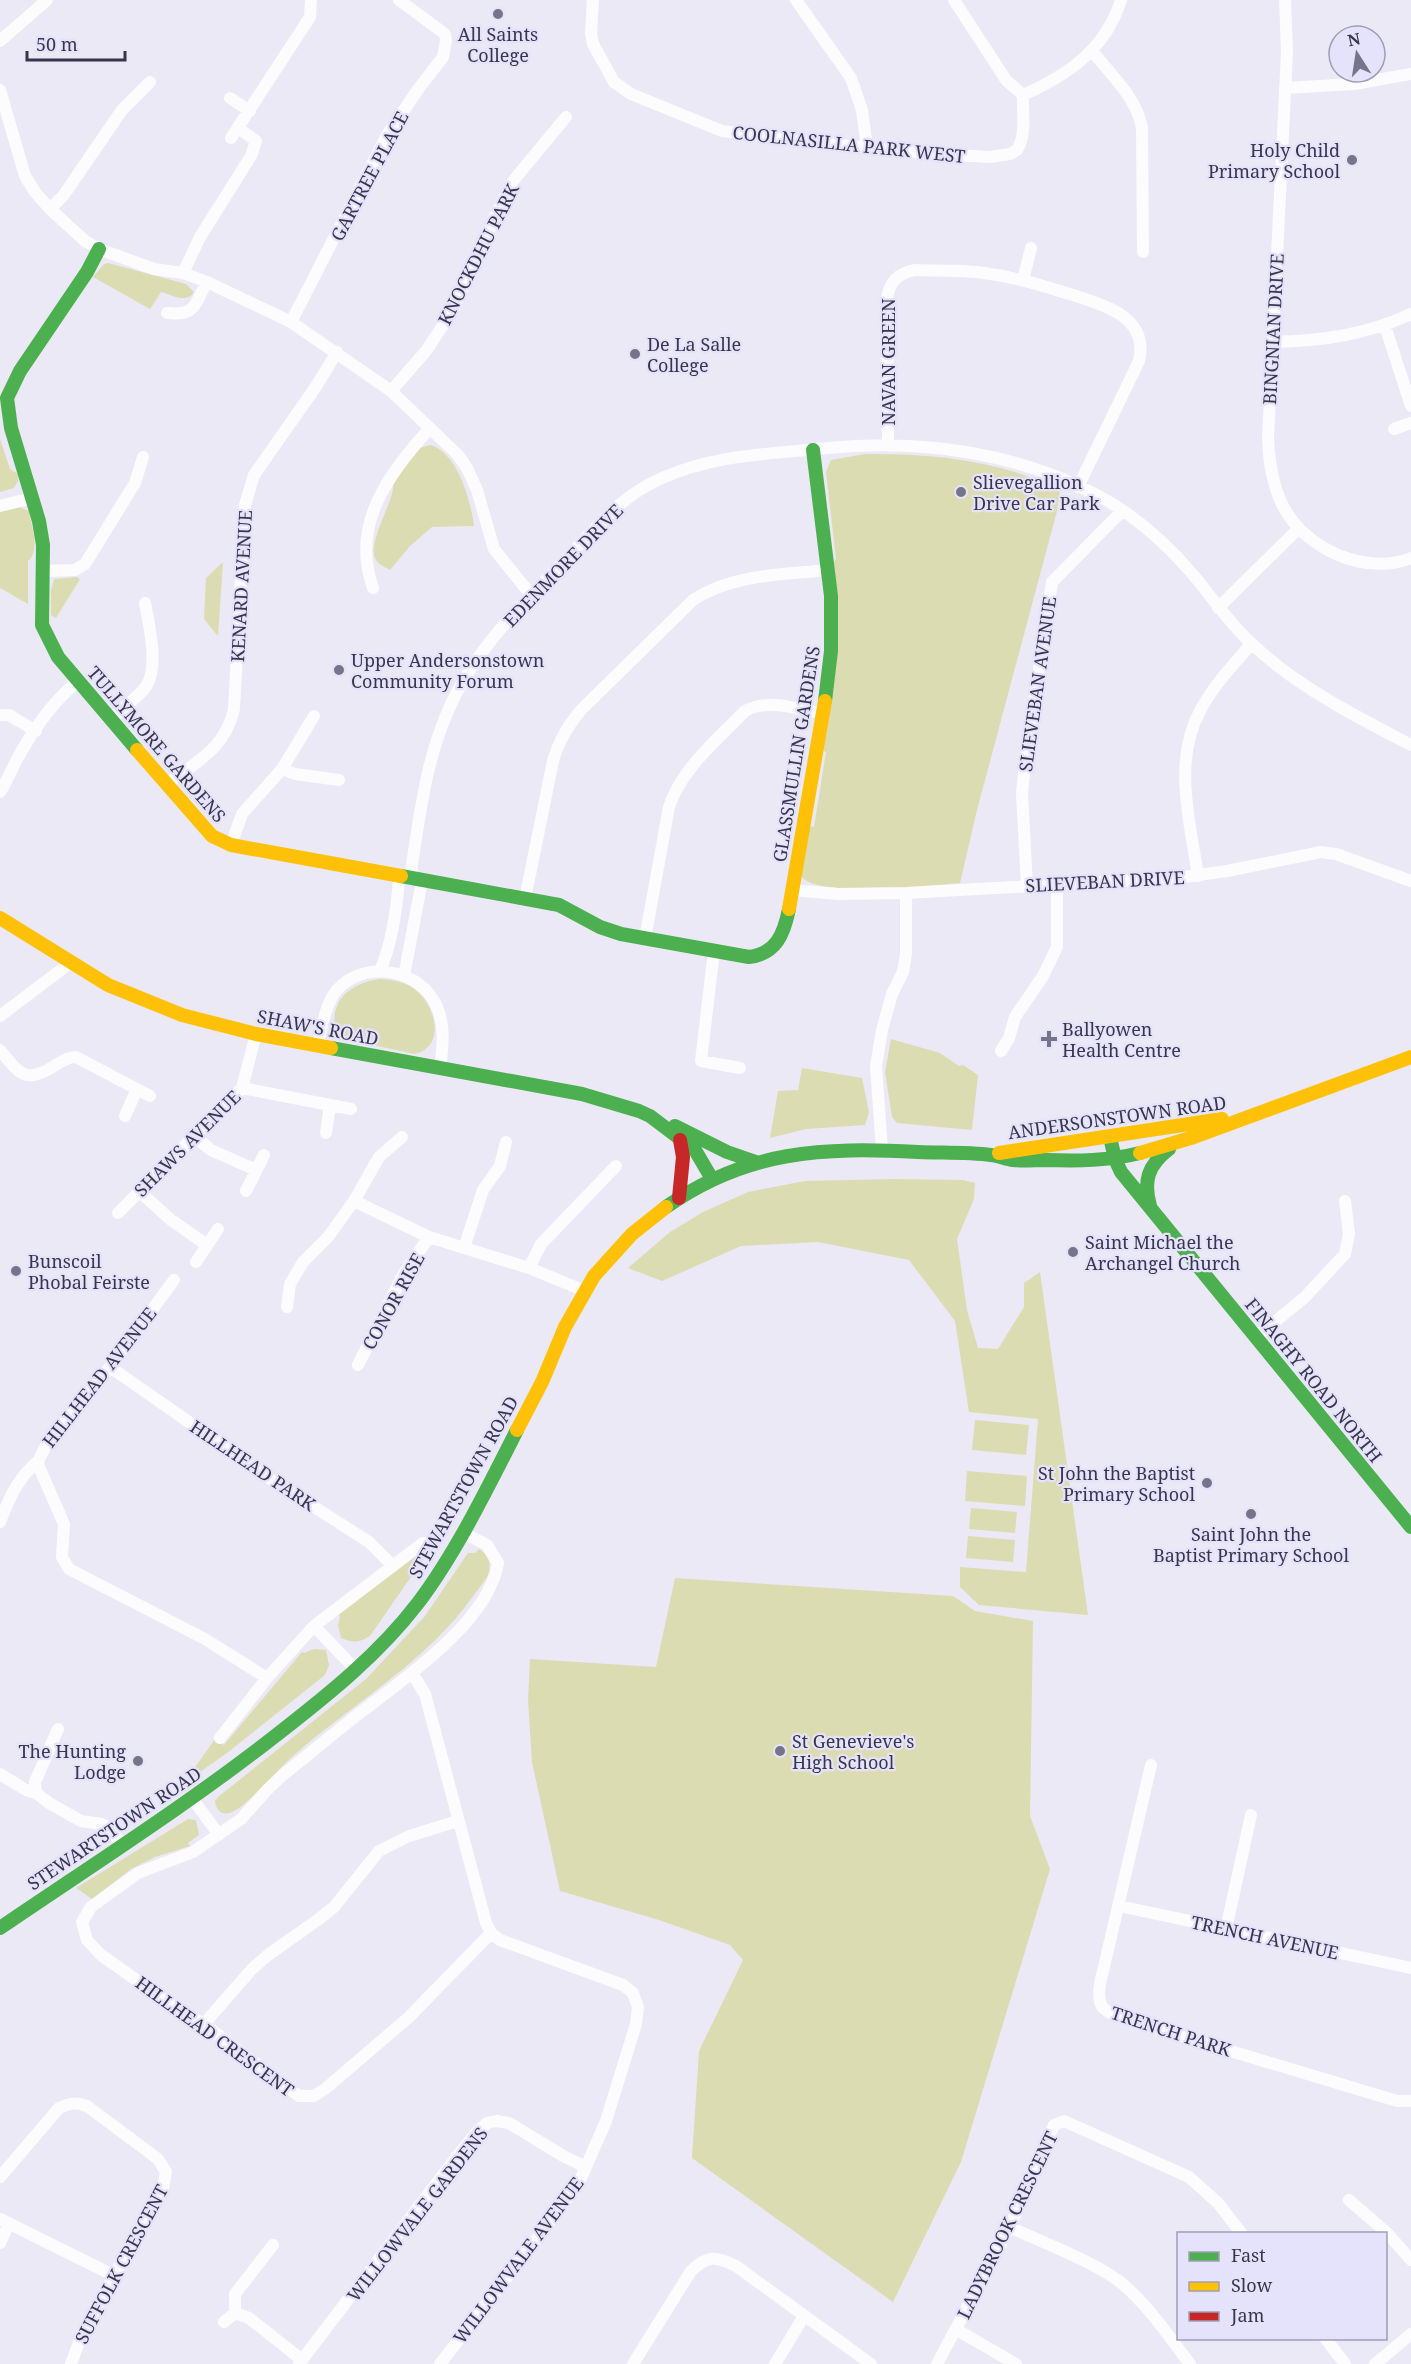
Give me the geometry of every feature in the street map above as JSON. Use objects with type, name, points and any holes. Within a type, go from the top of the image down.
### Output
[{"type":"street","points":[[0,40],[47,0]]},
{"type":"street","points":[[183,273],[200,237],[251,156],[256,141],[235,133],[310,17],[311,0]]},
{"type":"street","name":"GARTREE PLACE","points":[[291,322],[387,135],[442,57],[446,41],[445,34],[399,0]]},
{"type":"street","name":"COOLNASILLA PARK WEST","points":[[593,0],[591,33],[596,53],[614,82],[631,94],[722,131],[867,148],[990,157],[1010,154],[1017,150],[1023,135],[1023,95]]},
{"type":"street","points":[[796,0],[851,78],[862,110],[867,148]]},
{"type":"street","points":[[954,0],[1006,80],[1023,95],[1064,75],[1093,51],[1109,29],[1121,0]]},
{"type":"street","name":"BINGNIAN DRIVE","points":[[1285,0],[1287,52],[1272,342],[1269,460],[1284,509],[1315,543],[1344,557],[1382,563],[1411,558]]},
{"type":"street","points":[[1093,51],[1133,102],[1139,114],[1142,128],[1143,252]]},
{"type":"street","points":[[1285,88],[1354,84],[1411,74]]},
{"type":"street","points":[[50,209],[63,196],[122,110],[150,82]]},
{"type":"street","points":[[0,90],[3,117],[25,176],[50,209],[85,241],[99,249],[154,269],[183,273],[207,282],[291,322],[391,391],[447,444],[467,468],[477,490],[494,549],[531,595]]},
{"type":"street","points":[[230,98],[250,111]]},
{"type":"street","name":"KNOCKDHU PARK","points":[[391,391],[426,351],[453,310],[513,182],[566,117]]},
{"type":"street","points":[[1023,280],[1031,248]]},
{"type":"street","name":"TULLYMORE GARDENS","points":[[99,249],[87,272],[20,371],[5,388],[10,428],[39,520],[43,544],[42,626],[58,657],[169,783],[212,836],[231,845],[559,905],[607,930],[749,957],[764,955],[776,946],[787,919]]},
{"type":"street","name":"NAVAN GREEN","points":[[888,445],[887,299],[892,282],[907,271],[915,270],[982,273],[1023,280],[1115,310],[1133,325],[1140,339],[1139,361],[1078,487]]},
{"type":"street","points":[[167,313],[184,315],[192,309],[207,282]]},
{"type":"street","points":[[1272,342],[1325,340],[1385,326],[1411,314]]},
{"type":"street","points":[[1385,326],[1411,406]]},
{"type":"street","name":"KENARD AVENUE","points":[[169,783],[214,748],[224,737],[231,724],[234,709],[245,505],[248,490],[254,475],[315,388],[337,352]]},
{"type":"street","points":[[1394,429],[1411,423]]},
{"type":"street","points":[[373,588],[365,555],[367,538],[380,496],[393,471],[429,429]]},
{"type":"street","name":"EDENMORE DRIVE","points":[[410,879],[429,766],[442,724],[464,679],[480,655],[531,595],[611,510],[660,479],[706,463],[737,456],[888,445],[928,447],[972,453],[1029,468],[1098,495],[1160,540],[1196,578],[1218,608],[1251,644],[1287,673],[1320,696],[1411,745]]},
{"type":"street","name":"GLASSMULLIN GARDENS","points":[[787,919],[823,714],[831,651],[831,596],[813,450]]},
{"type":"street","points":[[43,572],[75,570],[86,564],[135,483],[143,457]]},
{"type":"street","points":[[0,506],[32,498]]},
{"type":"street","name":"SLIEVEBAN AVENUE","points":[[1027,885],[1022,794],[1052,582],[1122,512]]},
{"type":"street","points":[[1218,608],[1299,528]]},
{"type":"street","points":[[525,898],[553,761],[559,741],[581,710],[693,600],[705,592],[741,579],[827,570]]},
{"type":"street","points":[[111,718],[148,684],[152,672],[152,641],[146,603]]},
{"type":"street","points":[[1198,876],[1184,782],[1185,756],[1190,733],[1206,699],[1251,644]]},
{"type":"street","points":[[0,792],[15,764],[62,694],[78,681]]},
{"type":"street","points":[[645,939],[669,807],[675,788],[686,774],[745,711],[754,706],[765,704],[823,714]]},
{"type":"street","points":[[0,715],[9,715],[36,731]]},
{"type":"street","points":[[231,845],[242,814],[282,770],[314,716]]},
{"type":"street","points":[[282,770],[339,780]]},
{"type":"street","name":"SLIEVEBAN DRIVE","points":[[793,890],[838,894],[906,893],[1198,876],[1321,852],[1336,854],[1411,881]]},
{"type":"street","points":[[380,971],[385,959],[396,907],[410,879]]},
{"type":"street","points":[[404,976],[410,879]]},
{"type":"street","points":[[1001,1051],[1009,1038],[1016,1017],[1043,976],[1057,947],[1057,884]]},
{"type":"street","points":[[882,1150],[876,1066],[882,1030],[892,994],[903,972],[906,954],[906,893]]},
{"type":"street","name":"SHAW'S ROAD","points":[[0,918],[108,986],[150,1004],[205,1022],[318,1046],[600,1097],[650,1116],[727,1152],[756,1162]]},
{"type":"street","points":[[714,951],[700,1061],[740,1068]]},
{"type":"street","points":[[0,1016],[70,963]]},
{"type":"street","points":[[318,1046],[333,996],[348,981],[357,976],[380,971],[404,976],[428,992],[438,1009],[443,1029],[440,1069]]},
{"type":"street","name":"SHAWS AVENUE","points":[[118,1212],[242,1088],[256,1034]]},
{"type":"street","points":[[0,1050],[23,1075],[36,1076],[66,1059],[76,1057],[150,1096]]},
{"type":"street","name":"ANDERSONSTOWN ROAD","points":[[712,1179],[756,1162],[801,1152],[832,1149],[992,1155],[1015,1160],[1114,1159],[1183,1140],[1411,1056]]},
{"type":"street","points":[[242,1088],[351,1109]]},
{"type":"street","points":[[124,1116],[137,1089]]},
{"type":"street","points":[[326,1133],[330,1105]]},
{"type":"street","name":"SHAW'S ROAD","points":[[650,1116],[699,1155],[712,1179]]},
{"type":"street","name":"ANDERSONSTOWN ROAD","points":[[992,1155],[1009,1150],[1246,1116]]},
{"type":"street","points":[[195,1137],[212,1150],[256,1170]]},
{"type":"street","points":[[287,1307],[290,1284],[303,1262],[328,1238],[354,1201],[379,1157],[402,1137]]},
{"type":"street","name":"FINAGHY ROAD NORTH","points":[[1110,1137],[1114,1159],[1121,1172],[1411,1527]]},
{"type":"street","points":[[679,1198],[683,1157],[680,1140]]},
{"type":"street","points":[[1152,1211],[1145,1186],[1148,1173],[1154,1161],[1183,1140]]},
{"type":"street","points":[[464,1248],[483,1190],[500,1166],[506,1142]]},
{"type":"street","points":[[246,1191],[264,1155]]},
{"type":"street","points":[[529,1268],[541,1244],[616,1166]]},
{"type":"street","name":"STEWARTSTOWN ROAD","points":[[0,1928],[192,1798],[310,1709],[376,1652],[418,1603],[448,1557],[504,1456],[585,1291],[612,1254],[632,1234],[679,1198],[712,1179]]},
{"type":"street","points":[[139,1191],[171,1220],[207,1245]]},
{"type":"street","name":"CONOR RISE","points":[[354,1201],[429,1237],[529,1268],[585,1291]]},
{"type":"street","points":[[1256,1337],[1304,1298],[1345,1254],[1349,1234],[1345,1202]]},
{"type":"street","points":[[196,1262],[218,1229]]},
{"type":"street","name":"CONOR RISE","points":[[358,1365],[403,1275],[429,1237]]},
{"type":"street","name":"HILLHEAD AVENUE","points":[[174,1280],[110,1367],[46,1444],[38,1461],[40,1474],[64,1524],[62,1557],[69,1569],[205,1639],[267,1678]]},
{"type":"street","name":"HILLHEAD PARK","points":[[110,1367],[269,1478],[369,1542],[393,1566]]},
{"type":"street","points":[[0,1522],[9,1498],[18,1483],[38,1461]]},
{"type":"street","name":"HILLHEAD CRESCENT","points":[[462,1532],[487,1545],[498,1563],[496,1574],[472,1615],[412,1673],[284,1774],[242,1819],[193,1852],[138,1873],[91,1907],[82,1922],[87,1940],[101,1955],[176,2008],[204,2024],[299,2096],[314,2096],[408,2018],[491,1933]]},
{"type":"street","points":[[220,1738],[267,1678],[314,1626],[423,1543]]},
{"type":"street","points":[[314,1626],[356,1670]]},
{"type":"street","points":[[412,1673],[425,1694],[486,1923],[491,1933]]},
{"type":"street","points":[[36,1792],[35,1782],[58,1729]]},
{"type":"street","name":"TRENCH PARK","points":[[1151,1765],[1100,1984],[1099,2001],[1103,2009],[1121,2018],[1397,2101],[1411,2101]]},
{"type":"street","points":[[0,1774],[26,1790],[36,1792],[49,1803],[81,1821],[102,1824],[110,1829],[123,1846]]},
{"type":"street","points":[[192,1798],[219,1835]]},
{"type":"street","points":[[1226,1929],[1251,1815]]},
{"type":"street","points":[[204,2024],[252,1969],[334,1906],[379,1851],[409,1836],[458,1821]]},
{"type":"street","name":"TRENCH AVENUE","points":[[1119,1906],[1411,1968]]},
{"type":"street","name":"WILLOWVALE AVENUE","points":[[440,2364],[578,2186],[606,2121],[636,2024],[638,2007],[633,1993],[624,1985],[500,1940],[491,1933]]},
{"type":"street","name":"SUFFOLK CRESCENT","points":[[0,2177],[59,2108],[69,2103],[87,2106],[158,2159],[166,2172],[163,2188],[83,2331],[71,2364]]},
{"type":"street","name":"WILLOWVALE GARDENS","points":[[301,2362],[458,2155],[487,2123],[496,2121],[509,2123],[580,2164],[585,2170]]},
{"type":"street","name":"LADYBROOK CRESCENT","points":[[937,2364],[1010,2227],[1054,2125],[1064,2121],[1189,2176],[1218,2203],[1240,2232]]},
{"type":"street","points":[[1349,2200],[1386,2232]]},
{"type":"street","points":[[0,2242],[4,2221],[113,2275]]},
{"type":"street","points":[[1010,2227],[1103,2271],[1123,2284],[1138,2299],[1190,2364]]},
{"type":"street","points":[[1387,2233],[1411,2260]]},
{"type":"street","points":[[235,2313],[235,2294],[273,2245]]},
{"type":"street","points":[[633,2364],[690,2271],[702,2260],[719,2258],[736,2266],[871,2364]]},
{"type":"street","points":[[235,2313],[249,2318],[301,2362]]},
{"type":"street","points":[[224,2322],[235,2313]]},
{"type":"street","points":[[775,2364],[804,2316]]},
{"type":"street","points":[[957,2330],[1016,2364]]},
{"type":"street","points":[[1375,2364],[1411,2334]]},
{"type":"street","points":[[1327,2340],[1345,2364]]},
{"type":"green space","points":[[108,263],[186,284],[194,292],[191,296],[183,298],[161,292],[150,309],[93,277],[104,264]]},
{"type":"green space","points":[[0,439],[10,469],[18,474],[18,481],[14,488],[0,492]]},
{"type":"green space","points":[[431,445],[449,458],[456,468],[470,504],[474,526],[432,527],[410,546],[390,570],[377,562],[374,550],[378,530],[391,498],[393,481],[419,448]]},
{"type":"green space","points":[[865,454],[914,455],[964,460],[1013,472],[1060,490],[1057,511],[977,810],[960,883],[901,888],[849,889],[826,887],[810,882],[801,875],[809,826],[814,827],[826,752],[821,750],[832,564],[836,559],[826,472],[831,460]]},
{"type":"green space","points":[[16,506],[29,511],[35,544],[28,561],[28,604],[0,588],[0,511]]},
{"type":"green space","points":[[223,562],[218,636],[204,619],[206,578]]},
{"type":"green space","points":[[77,577],[80,579],[56,618],[51,615],[51,590],[54,579]]},
{"type":"green space","points":[[380,979],[396,981],[415,989],[430,1008],[435,1027],[434,1036],[431,1044],[424,1050],[415,1054],[344,1039],[336,1033],[334,1022],[338,1003],[351,989]]},
{"type":"green space","points":[[891,1039],[940,1053],[978,1075],[972,1130],[897,1123],[892,1117],[885,1072]]},
{"type":"green space","points":[[802,1068],[862,1078],[869,1112],[865,1125],[806,1129],[770,1138],[778,1091],[798,1090]]},
{"type":"green space","points":[[963,1180],[975,1183],[974,1199],[957,1239],[967,1310],[978,1348],[998,1349],[1024,1307],[1024,1283],[1040,1272],[1088,1615],[979,1605],[960,1587],[960,1567],[1026,1572],[1038,1419],[969,1412],[955,1321],[909,1260],[818,1242],[741,1246],[662,1281],[628,1268],[670,1232],[703,1212],[748,1192],[805,1181]]},
{"type":"green space","points":[[975,1420],[1029,1425],[1026,1455],[972,1450]]},
{"type":"green space","points":[[967,1471],[1027,1476],[1025,1506],[965,1501]]},
{"type":"green space","points":[[971,1508],[1017,1512],[1015,1533],[969,1529]]},
{"type":"green space","points":[[440,1535],[370,1636],[355,1642],[341,1638],[338,1614]]},
{"type":"green space","points":[[968,1536],[1015,1540],[1013,1562],[966,1558]]},
{"type":"green space","points":[[479,1549],[489,1561],[488,1575],[455,1619],[434,1641],[388,1681],[293,1756],[237,1810],[230,1813],[219,1811],[215,1801],[218,1797],[366,1679],[425,1616],[468,1553],[475,1553]]},
{"type":"green space","points":[[675,1578],[953,1596],[975,1611],[1033,1621],[1030,1816],[1050,1869],[961,2162],[893,2302],[692,2158],[699,2051],[743,1960],[730,1945],[659,1920],[560,1891],[532,1762],[528,1700],[530,1659],[656,1667]]},
{"type":"green space","points":[[314,1649],[326,1650],[329,1665],[325,1675],[227,1753],[190,1779],[188,1777],[215,1739],[224,1745],[302,1652]]},
{"type":"green space","points":[[188,1819],[196,1820],[199,1835],[188,1843],[190,1846],[155,1857],[131,1869],[92,1899],[76,1888]]},
{"type":"traffic: fast","points":[[99,249],[87,272],[20,371],[7,398],[11,428],[39,521],[43,545],[42,625],[58,657],[137,750]]},
{"type":"traffic: fast","points":[[813,450],[831,596],[831,651],[825,701]]},
{"type":"traffic: fast","points":[[401,876],[559,905],[600,927],[621,934],[749,957],[766,952],[772,947],[781,934],[789,909]]},
{"type":"traffic: fast","points":[[331,1048],[582,1094],[639,1111],[650,1116],[695,1150],[712,1179]]},
{"type":"traffic: fast","points":[[675,1126],[727,1152],[756,1162]]},
{"type":"traffic: fast","points":[[1110,1137],[1115,1159],[1121,1172],[1411,1527]]},
{"type":"traffic: fast","points":[[1150,1206],[1147,1189],[1149,1174],[1156,1161],[1169,1149]]},
{"type":"traffic: fast","points":[[666,1207],[696,1188],[756,1163],[818,1152],[850,1150],[964,1153],[991,1155],[1013,1160],[1093,1160],[1140,1153]]},
{"type":"traffic: fast","points":[[0,1928],[211,1784],[316,1703],[370,1656],[403,1622],[432,1584],[471,1519],[517,1430]]},
{"type":"traffic: slow","points":[[789,909],[825,701]]},
{"type":"traffic: slow","points":[[137,750],[212,836],[231,845],[401,876]]},
{"type":"traffic: slow","points":[[0,918],[108,985],[182,1015],[256,1034],[331,1048]]},
{"type":"traffic: slow","points":[[1140,1153],[1194,1137],[1411,1057]]},
{"type":"traffic: slow","points":[[999,1153],[1222,1119]]},
{"type":"traffic: slow","points":[[517,1430],[542,1382],[565,1327],[594,1276],[632,1234],[666,1207]]},
{"type":"traffic: jam","points":[[679,1198],[683,1157],[680,1140]]},
{"type":"place","name":"All Saints College","points":[[498,14]]},
{"type":"place","name":"Holy Child Primary School","points":[[1352,160]]},
{"type":"place","name":"De La Salle College","points":[[635,354]]},
{"type":"place","name":"Slievegallion Drive Car Park","points":[[961,492]]},
{"type":"place","name":"Upper Andersonstown Community Forum","points":[[339,670]]},
{"type":"place","name":"Ballyowen Health Centre","points":[[1049,1039]]},
{"type":"place","name":"Saint Michael the Archangel Church","points":[[1073,1252]]},
{"type":"place","name":"Bunscoil Phobal Feirste","points":[[16,1271]]},
{"type":"place","name":"St John the Baptist Primary School","points":[[1207,1483]]},
{"type":"place","name":"Saint John the Baptist Primary School","points":[[1251,1514]]},
{"type":"place","name":"St Genevieve's High School","points":[[780,1751]]},
{"type":"place","name":"The Hunting Lodge","points":[[138,1761]]}]
